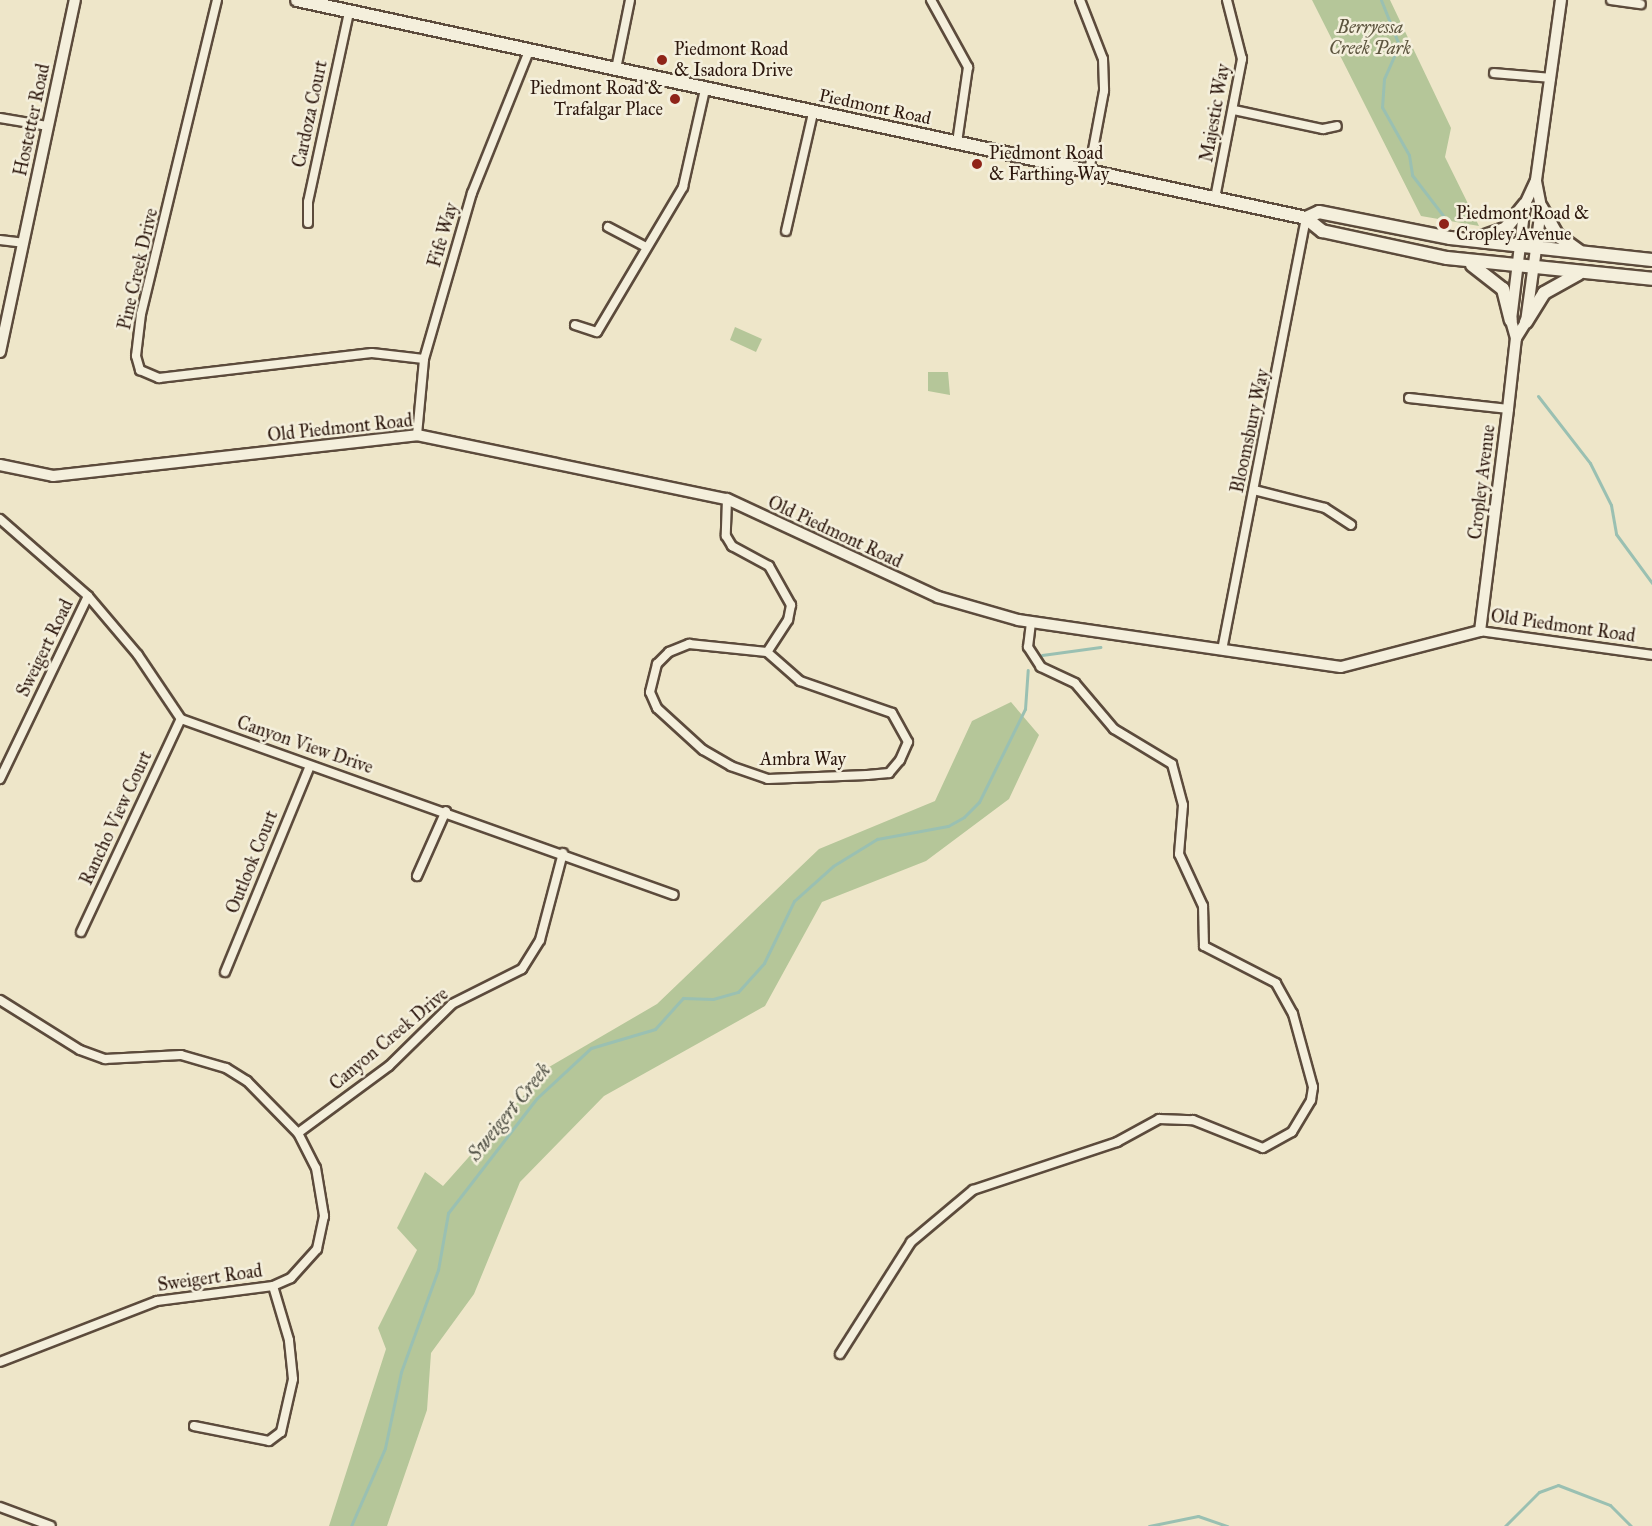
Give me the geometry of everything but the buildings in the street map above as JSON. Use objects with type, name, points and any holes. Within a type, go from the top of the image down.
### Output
[{"type":"main road","name":"Piedmont Road","points":[[297,0],[1306,218],[1322,231],[1466,261],[1652,279]]},
{"type":"main road","points":[[1472,240],[1505,229],[1526,204]]},
{"type":"main road","points":[[1541,207],[1557,235],[1583,254]]},
{"type":"main road","name":"Piedmont Road","points":[[1306,218],[1319,212],[1472,240],[1536,249],[1652,260]]},
{"type":"main road","points":[[1466,261],[1503,289],[1511,320]]},
{"type":"main road","points":[[1526,322],[1552,285],[1585,272]]},
{"type":"street","name":"Hostetter Road","points":[[0,352],[75,0]]},
{"type":"street","name":"Pine Creek Drive","points":[[217,0],[141,314],[136,356],[140,370],[159,378],[372,353],[424,359]]},
{"type":"street","points":[[616,69],[630,0]]},
{"type":"street","points":[[931,0],[968,67],[957,142]]},
{"type":"street","points":[[1080,0],[1103,58],[1104,91],[1089,171]]},
{"type":"street","name":"Majestic Way","points":[[1215,198],[1234,110],[1242,58],[1227,0]]},
{"type":"street","name":"Cropley Avenue","points":[[1480,631],[1516,338],[1511,320],[1520,246],[1526,204],[1536,180],[1561,0]]},
{"type":"street","points":[[1611,0],[1641,4]]},
{"type":"street","name":"Cardoza Court","points":[[308,223],[308,202],[349,12]]},
{"type":"street","name":"Fife Way","points":[[417,435],[424,359],[472,193],[529,51]]},
{"type":"street","points":[[1494,74],[1551,78]]},
{"type":"street","points":[[575,326],[597,332],[682,187],[705,88]]},
{"type":"street","points":[[1234,110],[1323,129],[1337,126]]},
{"type":"street","points":[[786,231],[813,112]]},
{"type":"street","points":[[0,118],[48,126]]},
{"type":"street","name":"Cropley Avenue","points":[[1516,338],[1526,322],[1536,249],[1541,207],[1536,180]]},
{"type":"street","name":"Bloomsbury Way","points":[[1222,650],[1306,218]]},
{"type":"street","points":[[608,227],[646,247]]},
{"type":"street","points":[[0,240],[23,243]]},
{"type":"street","points":[[1409,398],[1508,409]]},
{"type":"street","name":"Old Piedmont Road","points":[[0,465],[53,476],[417,435],[727,499],[938,597],[1031,622],[1341,667],[1480,631],[1652,655]]},
{"type":"street","points":[[1254,490],[1325,508],[1351,525]]},
{"type":"street","points":[[727,499],[726,536],[732,546],[769,566],[791,604],[788,620],[767,652]]},
{"type":"street","points":[[0,519],[88,596],[138,655],[180,719]]},
{"type":"street","name":"Sweigert Road","points":[[0,779],[88,596]]},
{"type":"street","points":[[840,1354],[911,1242],[973,1190],[1117,1142],[1159,1119],[1193,1120],[1263,1148],[1292,1132],[1311,1100],[1313,1087],[1293,1014],[1276,983],[1204,946],[1203,906],[1179,854],[1183,805],[1175,770],[1114,729],[1075,683],[1041,667],[1028,647],[1031,622]]},
{"type":"street","name":"Ambra Way","points":[[707,644],[767,652],[800,681],[892,713],[908,742],[889,773],[768,779],[747,775],[703,750],[657,708],[651,676],[669,652],[707,644]]},
{"type":"street","name":"Canyon View Drive","points":[[180,719],[446,811],[674,895]]},
{"type":"street","name":"Rancho View Court","points":[[81,932],[180,719]]},
{"type":"street","name":"Outlook Court","points":[[225,972],[310,765]]},
{"type":"street","points":[[417,876],[446,811]]},
{"type":"street","name":"Canyon Creek Drive","points":[[298,1132],[389,1066],[452,1004],[522,969],[540,940],[563,853]]},
{"type":"street","name":"Sweigert Road","points":[[0,1000],[80,1050],[105,1059],[160,1053],[226,1068],[277,1108],[298,1132],[322,1193],[322,1232],[306,1265],[273,1286],[157,1301],[0,1362]]},
{"type":"street","points":[[194,1426],[269,1441],[281,1432],[293,1379],[289,1340],[273,1286]]},
{"type":"street","points":[[0,1508],[51,1526]]},
{"type":"green space","name":"Berryessa Creek Park","points":[[1312,0],[1390,0],[1451,128],[1445,157],[1479,226],[1421,216]]},
{"type":"green space","points":[[735,327],[762,339],[756,352],[730,340]]},
{"type":"green space","points":[[928,372],[948,372],[950,395],[928,391]]},
{"type":"green space","points":[[1011,702],[1039,735],[1009,799],[926,861],[822,902],[765,1006],[604,1096],[520,1182],[474,1294],[431,1353],[427,1410],[387,1526],[329,1526],[386,1349],[378,1328],[417,1250],[397,1228],[425,1172],[443,1186],[549,1067],[657,1004],[819,849],[935,801],[972,721]]},
{"type":"waterway","points":[[1381,0],[1399,45],[1384,79],[1382,107],[1409,155],[1412,175],[1445,218]]},
{"type":"waterway","points":[[1538,396],[1590,463],[1611,505],[1616,534],[1652,583]]},
{"type":"waterway","name":"Sweigert Creek","points":[[1042,655],[1100,647]]},
{"type":"waterway","name":"Sweigert Creek","points":[[351,1526],[385,1448],[401,1372],[438,1270],[448,1213],[537,1098],[591,1048],[655,1029],[683,998],[713,999],[738,992],[764,963],[794,901],[833,866],[877,839],[948,826],[964,817],[979,802],[1025,709],[1028,670]]},
{"type":"waterway","points":[[1505,1526],[1539,1492],[1558,1485],[1610,1505],[1631,1526]]},
{"type":"waterway","points":[[1149,1526],[1198,1516],[1227,1526]]},
{"type":"place","name":"Piedmont Road & Isadora Drive","points":[[662,60]]},
{"type":"place","name":"Piedmont Road & Trafalgar Place","points":[[675,99]]},
{"type":"place","name":"Piedmont Road & Farthing Way","points":[[977,164]]},
{"type":"place","name":"Piedmont Road & Cropley Avenue","points":[[1444,224]]}]
